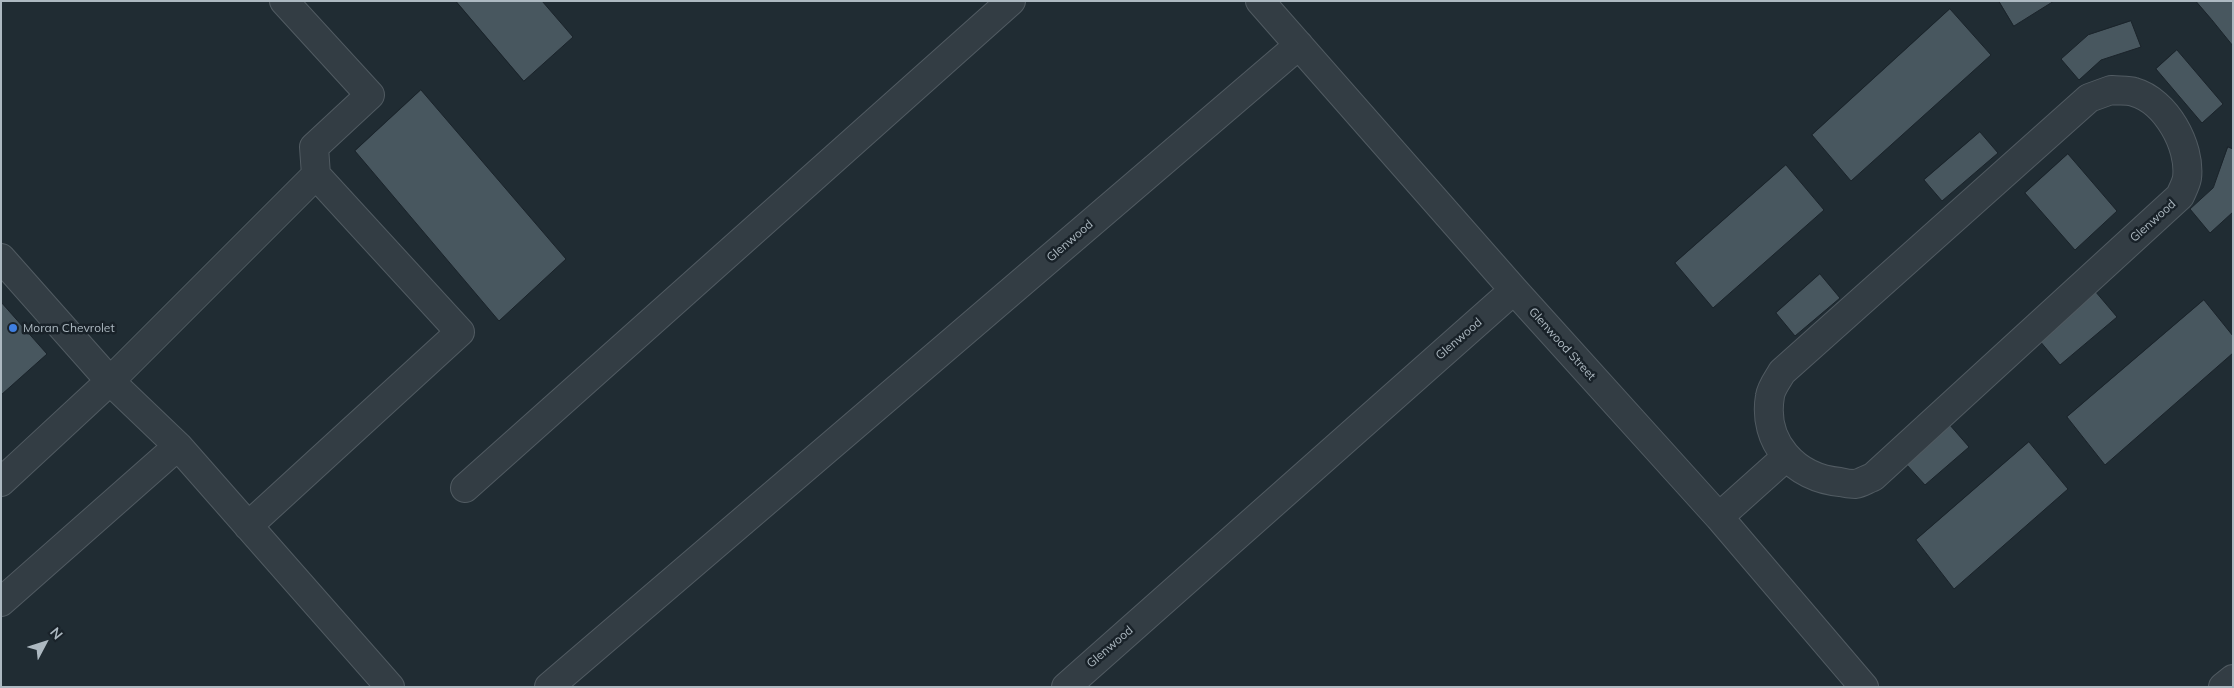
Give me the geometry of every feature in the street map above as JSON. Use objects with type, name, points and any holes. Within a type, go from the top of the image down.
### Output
[{"type":"street","points":[[248,526],[460,332],[316,175],[314,147],[370,95],[284,1]]},
{"type":"street","points":[[465,488],[1011,1]]},
{"type":"street","name":"Glenwood Street","points":[[1260,1],[1514,290],[1719,517],[1864,687]]},
{"type":"street","name":"Glenwood","points":[[549,687],[1299,45]]},
{"type":"street","name":"Glenwood","points":[[2111,90],[2134,91],[2151,100],[2178,130],[2185,152],[2187,179],[2180,196],[1873,477],[1854,484],[1826,481],[1807,474],[1786,457],[1772,432],[1769,416],[1770,394],[1782,372],[2089,98],[2111,90]]},
{"type":"street","points":[[1,482],[110,382],[316,175]]},
{"type":"street","points":[[1,258],[110,382],[178,446],[390,687]]},
{"type":"street","name":"Glenwood","points":[[1066,687],[1514,290]]},
{"type":"street","points":[[1,602],[178,446]]},
{"type":"street","points":[[1719,517],[1786,457]]},
{"type":"street","points":[[2223,687],[2233,679]]},
{"type":"building","points":[[456,1],[542,1],[573,37],[524,81]]},
{"type":"building","points":[[1999,1],[2054,1],[2014,26]]},
{"type":"building","points":[[2196,1],[2233,1],[2233,46],[2212,20]]},
{"type":"building","points":[[1950,9],[1991,55],[1851,181],[1812,135]]},
{"type":"building","points":[[2131,21],[2141,47],[2101,60],[2079,80],[2061,59],[2088,35]]},
{"type":"building","points":[[2177,50],[2223,104],[2202,123],[2156,69]]},
{"type":"building","points":[[421,90],[566,259],[499,321],[355,151]]},
{"type":"building","points":[[1980,132],[1998,153],[1942,201],[1924,180]]},
{"type":"building","points":[[2228,147],[2233,149],[2233,212],[2210,233],[2190,209],[2213,188]]},
{"type":"building","points":[[2068,154],[2117,211],[2075,250],[2025,193]]},
{"type":"building","points":[[1786,165],[1824,210],[1713,308],[1675,263]]},
{"type":"building","points":[[1820,274],[1840,298],[1795,336],[1776,313]]},
{"type":"building","points":[[2095,291],[2117,317],[2060,365],[2039,340]]},
{"type":"building","points":[[2204,300],[2233,336],[2233,353],[2105,465],[2067,417]]},
{"type":"building","name":"Moran Chevrolet","points":[[1,302],[47,354],[1,395]]},
{"type":"building","points":[[1949,424],[1969,447],[1925,485],[1906,464]]},
{"type":"building","points":[[2029,442],[2068,489],[1954,589],[1916,540]]},
{"type":"place","name":"Moran Chevrolet","points":[[13,328]]}]
